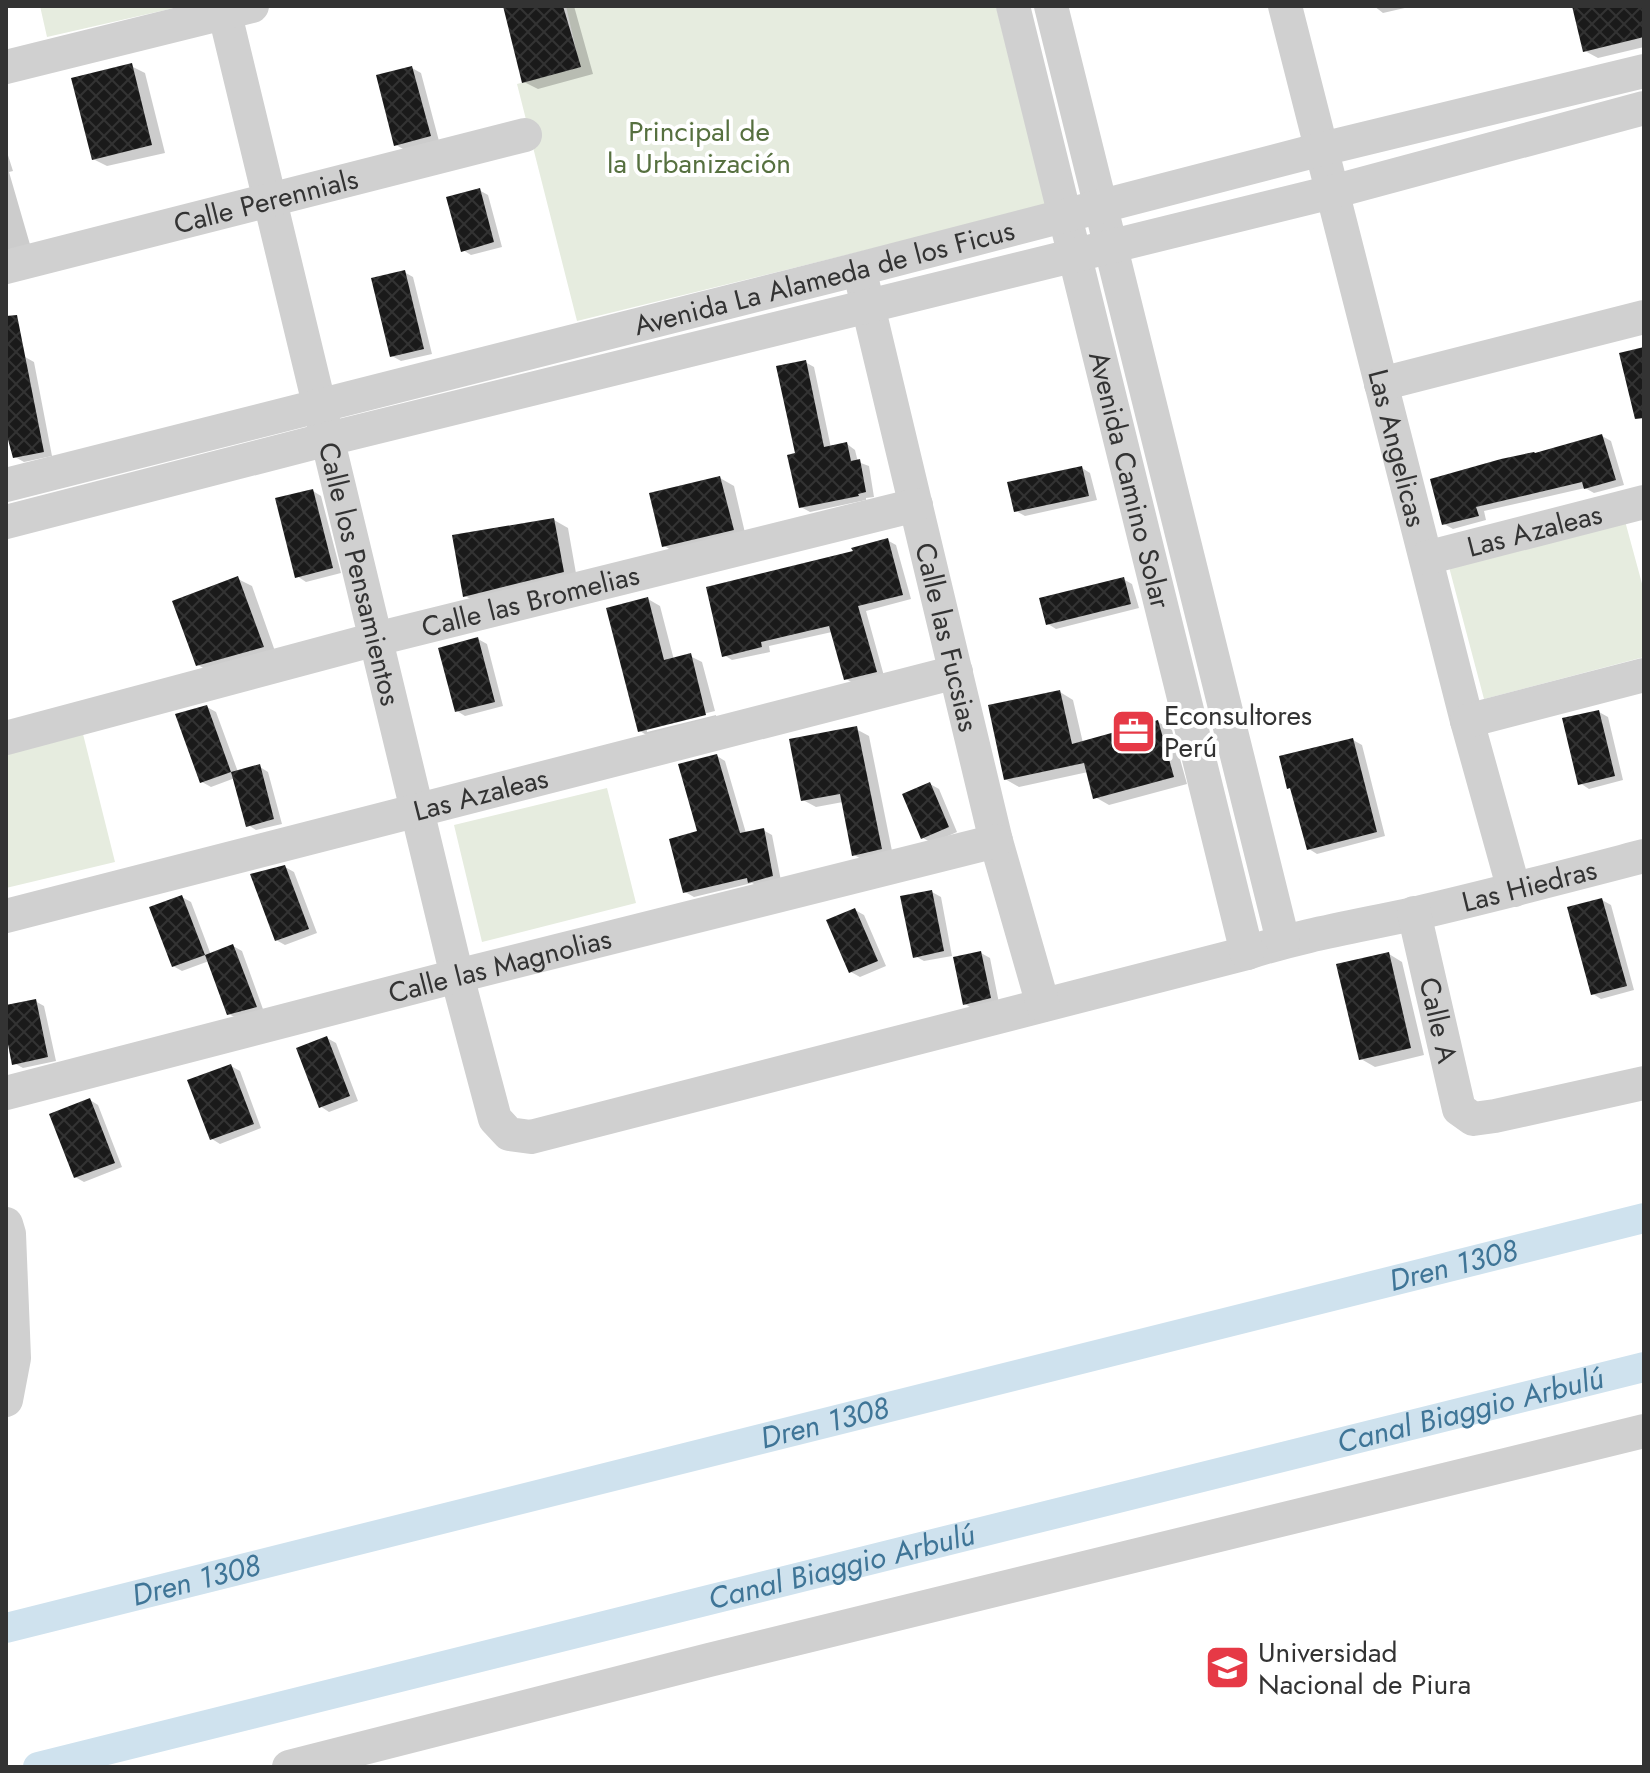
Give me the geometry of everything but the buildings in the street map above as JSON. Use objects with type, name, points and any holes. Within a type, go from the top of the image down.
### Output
[{"type":"street","name":"Avenida Camino Solar","points":[[1013,6],[1247,953]]},
{"type":"street","name":"Avenida Camino Solar","points":[[1051,6],[1283,941]]},
{"type":"street","name":"Las Angelicas","points":[[1285,6],[1467,721],[1514,890]]},
{"type":"street","points":[[6,67],[233,8]]},
{"type":"street","name":"Calle los Pensamientos","points":[[233,8],[270,199],[457,976],[495,1119],[509,1134]]},
{"type":"street","name":"Avenida La Alameda de los Ficus","points":[[6,485],[1322,149],[1644,71]]},
{"type":"street","name":"Avenida La Alameda de los Ficus","points":[[6,522],[328,439],[1332,192],[1644,108]]},
{"type":"street","name":"Calle Perennials","points":[[6,267],[525,135]]},
{"type":"street","name":"Calle las Fucsias","points":[[859,269],[996,841],[1043,1005]]},
{"type":"street","points":[[1381,384],[1644,317]]},
{"type":"street","name":"Las Azaleas","points":[[1426,558],[1644,502]]},
{"type":"street","name":"Calle las Bromelias","points":[[6,738],[376,639],[916,505]]},
{"type":"street","name":"Las Azaleas","points":[[6,916],[956,672]]},
{"type":"street","points":[[1467,721],[1644,675]]},
{"type":"street","name":"Calle las Magnolias","points":[[6,1093],[996,841]]},
{"type":"street","name":"Las Hiedras","points":[[509,1134],[531,1137],[1247,953],[1283,941],[1514,890],[1644,856]]},
{"type":"street","name":"Calle A","points":[[1414,913],[1459,1109],[1473,1119],[1495,1116],[1644,1083]]},
{"type":"street","points":[[6,1400],[14,1358],[7,1231]]},
{"type":"street","points":[[289,1767],[709,1660],[1644,1431]]},
{"type":"green space","points":[[40,6],[183,6],[47,37]]},
{"type":"green space","name":"Principal de la Urbanización","points":[[566,6],[996,6],[1046,206],[577,321],[517,84],[580,67]]},
{"type":"green space","points":[[1625,521],[1644,591],[1644,657],[1484,699],[1449,567]]},
{"type":"green space","points":[[83,734],[115,862],[6,888],[6,754]]},
{"type":"green space","points":[[607,788],[636,903],[482,942],[454,825]]},
{"type":"waterway","name":"Dren 1308","points":[[6,1628],[1644,1218]]},
{"type":"waterway","name":"Canal Biaggio Arbulú","points":[[38,1767],[1644,1367]]},
{"type":"place","name":"Econsultores Perú","points":[[1133,731]]},
{"type":"place","name":"Universidad Nacional de Piura","points":[[1227,1668]]}]
